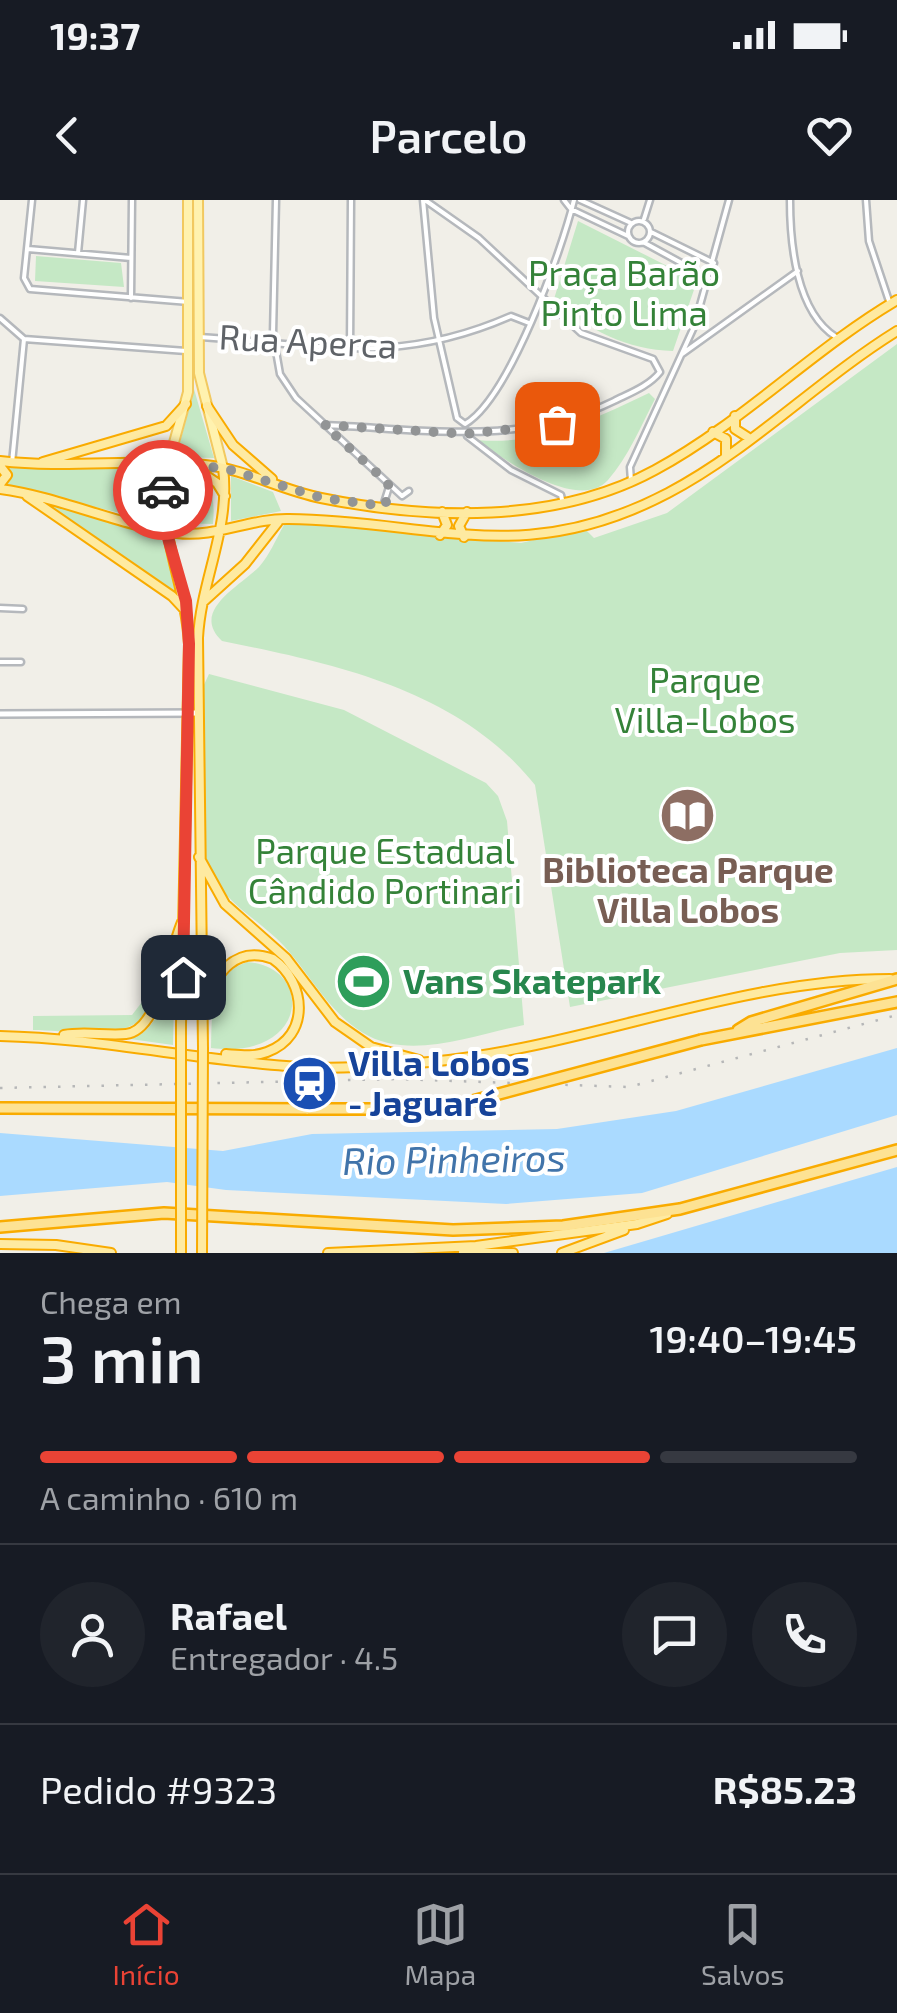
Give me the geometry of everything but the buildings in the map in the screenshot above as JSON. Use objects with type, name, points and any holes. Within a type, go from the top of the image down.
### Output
[{"type":"highway","points":[[893,303],[713,432],[631,481],[563,504],[467,512],[384,506],[322,498],[224,468],[188,464],[0,464],[7,476],[0,487],[166,531],[222,530],[281,519],[510,539],[600,520],[669,492],[897,331]]},
{"type":"highway","points":[[29,465],[166,426],[186,404]]},
{"type":"highway","points":[[207,406],[233,445],[280,484]]},
{"type":"highway","points":[[735,416],[735,429],[750,438]]},
{"type":"highway","points":[[713,432],[726,439],[726,455]]},
{"type":"highway","points":[[168,464],[162,496],[166,531],[187,613],[193,713],[203,1007],[202,1253]]},
{"type":"highway","points":[[188,464],[210,476],[225,496]]},
{"type":"highway","points":[[181,1253],[181,1025],[193,713],[200,606],[222,530],[224,468]]},
{"type":"highway","points":[[23,493],[172,596],[187,613]]},
{"type":"highway","points":[[440,535],[447,525],[442,512]]},
{"type":"highway","points":[[464,537],[458,526],[467,512]]},
{"type":"highway","points":[[200,606],[239,570],[281,519]]},
{"type":"highway","points":[[199,857],[225,904],[286,958],[334,1022],[371,1048],[424,1062]]},
{"type":"highway","points":[[58,1038],[68,1033],[129,1034],[143,1027],[153,1012],[185,916]]},
{"type":"highway","points":[[203,1007],[220,972],[244,956],[264,956],[279,964],[300,996],[296,1025],[278,1046],[254,1055],[214,1057]]},
{"type":"highway","points":[[0,1036],[58,1038],[309,1067],[424,1062],[550,1043],[826,981],[897,979]]},
{"type":"highway","points":[[736,1032],[751,1022],[897,979]]},
{"type":"highway","points":[[0,1108],[404,1109],[464,1102],[736,1032],[897,1002]]},
{"type":"highway","points":[[562,1253],[680,1209],[897,1150]]},
{"type":"highway","points":[[0,1227],[164,1212],[482,1230],[580,1225],[680,1209]]},
{"type":"highway","points":[[417,1252],[637,1224]]},
{"type":"highway","points":[[0,1244],[111,1253]]},
{"type":"highway","points":[[72,1247],[84,1253]]},
{"type":"highway","points":[[328,1253],[428,1253]]},
{"type":"highway","points":[[444,1253],[513,1253]]},
{"type":"main road","points":[[188,200],[188,302],[194,352],[224,468]]},
{"type":"main road","points":[[168,464],[186,404],[199,337],[198,200]]},
{"type":"street","points":[[32,200],[24,281],[30,288],[188,302]]},
{"type":"street","points":[[78,254],[83,200]]},
{"type":"street","points":[[132,200],[132,298]]},
{"type":"street","points":[[276,200],[273,342],[284,383],[402,496],[409,490]]},
{"type":"street","points":[[350,349],[351,200]]},
{"type":"street","points":[[324,425],[466,434],[522,431],[574,420],[657,377],[660,367],[653,359],[595,341],[480,238],[424,200]]},
{"type":"street","points":[[424,200],[438,344],[460,423],[470,422],[478,412],[529,324],[577,200],[631,223],[644,221]]},
{"type":"street","points":[[564,200],[572,209],[710,278]]},
{"type":"street","points":[[650,200],[644,221],[650,232],[714,263]]},
{"type":"street","points":[[631,481],[630,468],[682,354],[710,278],[729,200]]},
{"type":"street","points":[[790,200],[798,271],[809,306],[827,331],[840,338]]},
{"type":"street","points":[[866,200],[870,241],[893,303]]},
{"type":"street","points":[[628,236],[631,223]]},
{"type":"street","points":[[643,242],[650,232]]},
{"type":"street","points":[[28,249],[132,258]]},
{"type":"street","points":[[682,354],[798,271]]},
{"type":"street","name":"Rua Aperca","points":[[199,337],[350,349],[438,344],[512,316],[529,324]]},
{"type":"street","points":[[0,318],[24,338],[194,352]]},
{"type":"street","points":[[12,463],[24,338]]},
{"type":"street","points":[[466,434],[499,462],[560,496],[563,504]]},
{"type":"street","points":[[384,506],[389,496],[388,483]]},
{"type":"street","points":[[0,487],[98,512]]},
{"type":"street","points":[[0,608],[23,609]]},
{"type":"street","points":[[0,662],[20,662]]},
{"type":"street","points":[[0,714],[193,713]]},
{"type":"green space","name":"Praça Barão Pinto Lima","points":[[578,221],[697,281],[673,351],[640,347],[609,336],[554,299]]},
{"type":"green space","points":[[36,256],[121,263],[124,287],[35,281]]},
{"type":"green space","name":"Parque Villa-Lobos","points":[[897,344],[897,950],[840,953],[570,1007],[535,785],[504,752],[433,704],[393,686],[308,660],[222,641],[214,630],[214,610],[263,563],[284,525],[313,523],[521,543],[584,528],[594,538],[667,513]]},
{"type":"green space","points":[[194,389],[214,458],[176,457]]},
{"type":"green space","points":[[649,393],[655,399],[628,451],[608,480],[595,489],[561,487],[541,480],[477,440],[544,435]]},
{"type":"green space","points":[[8,466],[159,469],[159,522],[8,487]]},
{"type":"green space","points":[[173,473],[195,478],[208,487],[213,524],[172,523],[169,506]]},
{"type":"green space","points":[[231,476],[273,492],[281,511],[231,521]]},
{"type":"green space","points":[[44,503],[151,533],[165,543],[178,594]]},
{"type":"green space","name":"Parque Estadual Cândido Portinari","points":[[209,674],[344,710],[486,783],[498,796],[507,821],[524,1025],[421,1046],[370,1037],[342,1016],[284,946],[224,893],[208,866],[202,830],[202,689]]},
{"type":"green space","points":[[175,959],[173,1045],[130,1039],[141,1034],[156,1017]]},
{"type":"green space","points":[[247,962],[269,967],[284,979],[291,994],[291,1011],[284,1027],[268,1040],[244,1048],[211,1048],[213,1009],[219,986],[225,976]]},
{"type":"green space","points":[[142,1002],[152,1003],[145,1016],[118,1030],[33,1030],[33,1016],[132,1015]]},
{"type":"water","name":"Rio Pinheiros","points":[[897,1048],[897,1115],[642,1193],[506,1204],[226,1190],[167,1182],[0,1196],[0,1133],[223,1151],[312,1134],[557,1129],[676,1111]]},
{"type":"water","points":[[897,1167],[897,1253],[604,1253]]},
{"type":"railway","points":[[0,1088],[397,1079],[629,1087],[897,1015]]},
{"type":"way so far","points":[[163,490],[168,464],[204,465],[230,469],[322,498],[384,506],[390,491],[388,483],[324,425],[492,434],[557,424]]},
{"type":"place","name":"Biblioteca Parque Villa Lobos","points":[[688,815]]},
{"type":"place","name":"Vans Skatepark","points":[[364,982]]},
{"type":"place","name":"Villa Lobos - Jaguaré","points":[[309,1084]]},
{"type":"route","points":[[163,490],[166,531],[186,601],[189,644],[183,977]]}]
